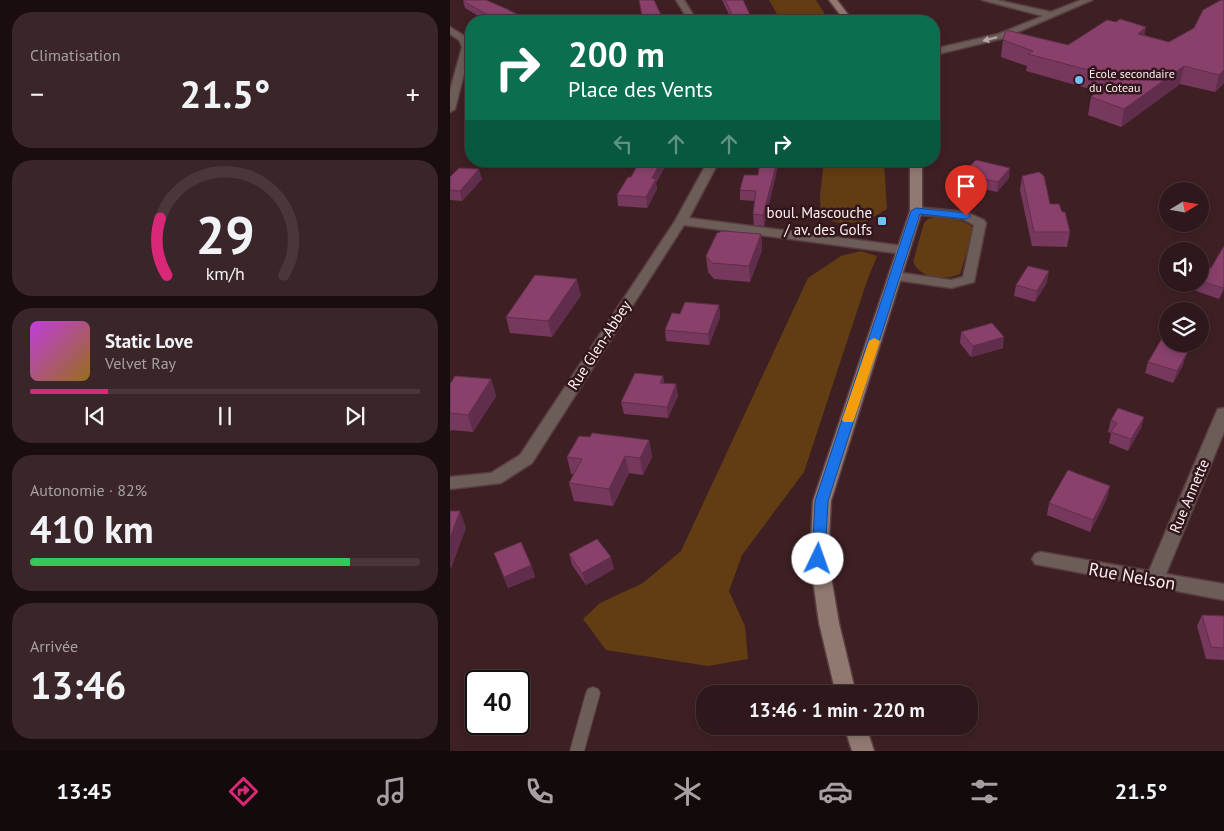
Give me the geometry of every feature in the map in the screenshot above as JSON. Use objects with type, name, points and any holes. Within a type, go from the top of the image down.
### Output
[{"type":"street","points":[[680,0],[689,15]]},
{"type":"street","points":[[833,0],[844,15]]},
{"type":"street","points":[[986,0],[1052,15]]},
{"type":"street","points":[[940,51],[1001,36],[1088,0]]},
{"type":"street","points":[[450,30],[463,39],[465,44]]},
{"type":"street","points":[[450,109],[465,51]]},
{"type":"street","name":"Rue Glen-Abbey","points":[[450,483],[495,479],[526,459],[681,221],[711,167]]},
{"type":"street","points":[[844,685],[829,623],[818,559],[822,501],[916,211],[916,167]]},
{"type":"street","points":[[895,276],[951,284],[969,279],[980,223],[966,216],[916,211]]},
{"type":"street","points":[[681,221],[903,250]]},
{"type":"street","name":"Rue Annette","points":[[1154,580],[1224,413]]},
{"type":"street","name":"Rue Nelson","points":[[1041,559],[1224,592]]},
{"type":"street","points":[[858,735],[863,751]]},
{"type":"lane","points":[[577,751],[593,693]]},
{"type":"shaded area","points":[[769,0],[816,0],[825,15],[778,15]]},
{"type":"shaded area","points":[[823,167],[884,167],[887,209],[865,222],[840,223],[821,218],[820,197]]},
{"type":"shaded area","points":[[938,217],[962,221],[974,229],[960,274],[954,276],[940,278],[927,275],[921,272],[913,262],[924,223],[928,219]]},
{"type":"shaded area","points":[[861,251],[877,256],[804,472],[742,555],[729,591],[745,626],[748,659],[708,666],[606,650],[583,619],[600,603],[643,583],[681,551],[808,278],[841,256]]},
{"type":"building","points":[[486,0],[518,15],[488,15],[463,1]]},
{"type":"building","points":[[639,0],[654,0],[661,15],[642,15]]},
{"type":"building","points":[[725,0],[743,0],[750,15],[732,15]]},
{"type":"building","points":[[1224,0],[1224,70],[1219,75],[1184,66],[1124,109],[1091,97],[1111,76],[1028,54],[1033,51],[1003,40],[1006,30],[1068,45],[1107,20],[1116,22],[1120,19],[1146,27],[1138,34],[1169,42],[1194,28],[1203,10]]},
{"type":"building","points":[[976,160],[1010,168],[998,182],[962,174]]},
{"type":"building","points":[[637,167],[658,167],[652,178],[656,179],[646,197],[617,195],[628,177],[631,177]]},
{"type":"building","points":[[759,167],[775,167],[763,215],[753,214],[756,191],[740,190],[744,175],[758,175]]},
{"type":"building","points":[[459,168],[479,169],[460,191],[450,190],[450,177]]},
{"type":"building","points":[[1039,172],[1044,176],[1050,204],[1059,204],[1062,212],[1065,212],[1070,232],[1034,232],[1022,176]]},
{"type":"building","points":[[723,231],[761,234],[749,266],[712,263],[706,256],[717,233]]},
{"type":"building","points":[[1224,246],[1223,288],[1209,284],[1209,268],[1211,268]]},
{"type":"building","points":[[1028,266],[1049,271],[1037,291],[1016,285]]},
{"type":"building","points":[[535,275],[577,279],[548,321],[506,317]]},
{"type":"building","points":[[685,302],[719,305],[708,334],[665,330],[672,313],[680,314]]},
{"type":"building","points":[[992,323],[1004,337],[973,346],[961,332]]},
{"type":"building","points":[[1159,343],[1159,352],[1187,353],[1177,371],[1148,362]]},
{"type":"building","points":[[635,373],[663,376],[660,383],[676,384],[667,407],[621,402]]},
{"type":"building","points":[[455,376],[491,379],[468,415],[450,413],[450,384]]},
{"type":"building","points":[[1118,408],[1144,417],[1131,439],[1111,432],[1117,423],[1111,420]]},
{"type":"building","points":[[592,433],[649,440],[640,458],[625,456],[609,489],[569,483],[582,459],[567,457],[579,436],[590,437]]},
{"type":"building","points":[[1068,470],[1110,486],[1093,520],[1049,503]]},
{"type":"building","points":[[450,511],[460,511],[450,538]]},
{"type":"building","points":[[597,539],[611,557],[582,573],[569,554]]},
{"type":"building","points":[[521,542],[531,565],[504,577],[494,553]]},
{"type":"building","points":[[1202,615],[1224,616],[1224,648],[1211,647]]},
{"type":"slow traffic","points":[[848,420],[874,341]]},
{"type":"place","name":"École secondaire du Coteau","points":[[1079,80]]},
{"type":"place","name":"boul. Mascouche / av. des Golfs","points":[[882,221]]},
{"type":"route","points":[[818,559],[822,501],[916,211],[966,216]]}]
